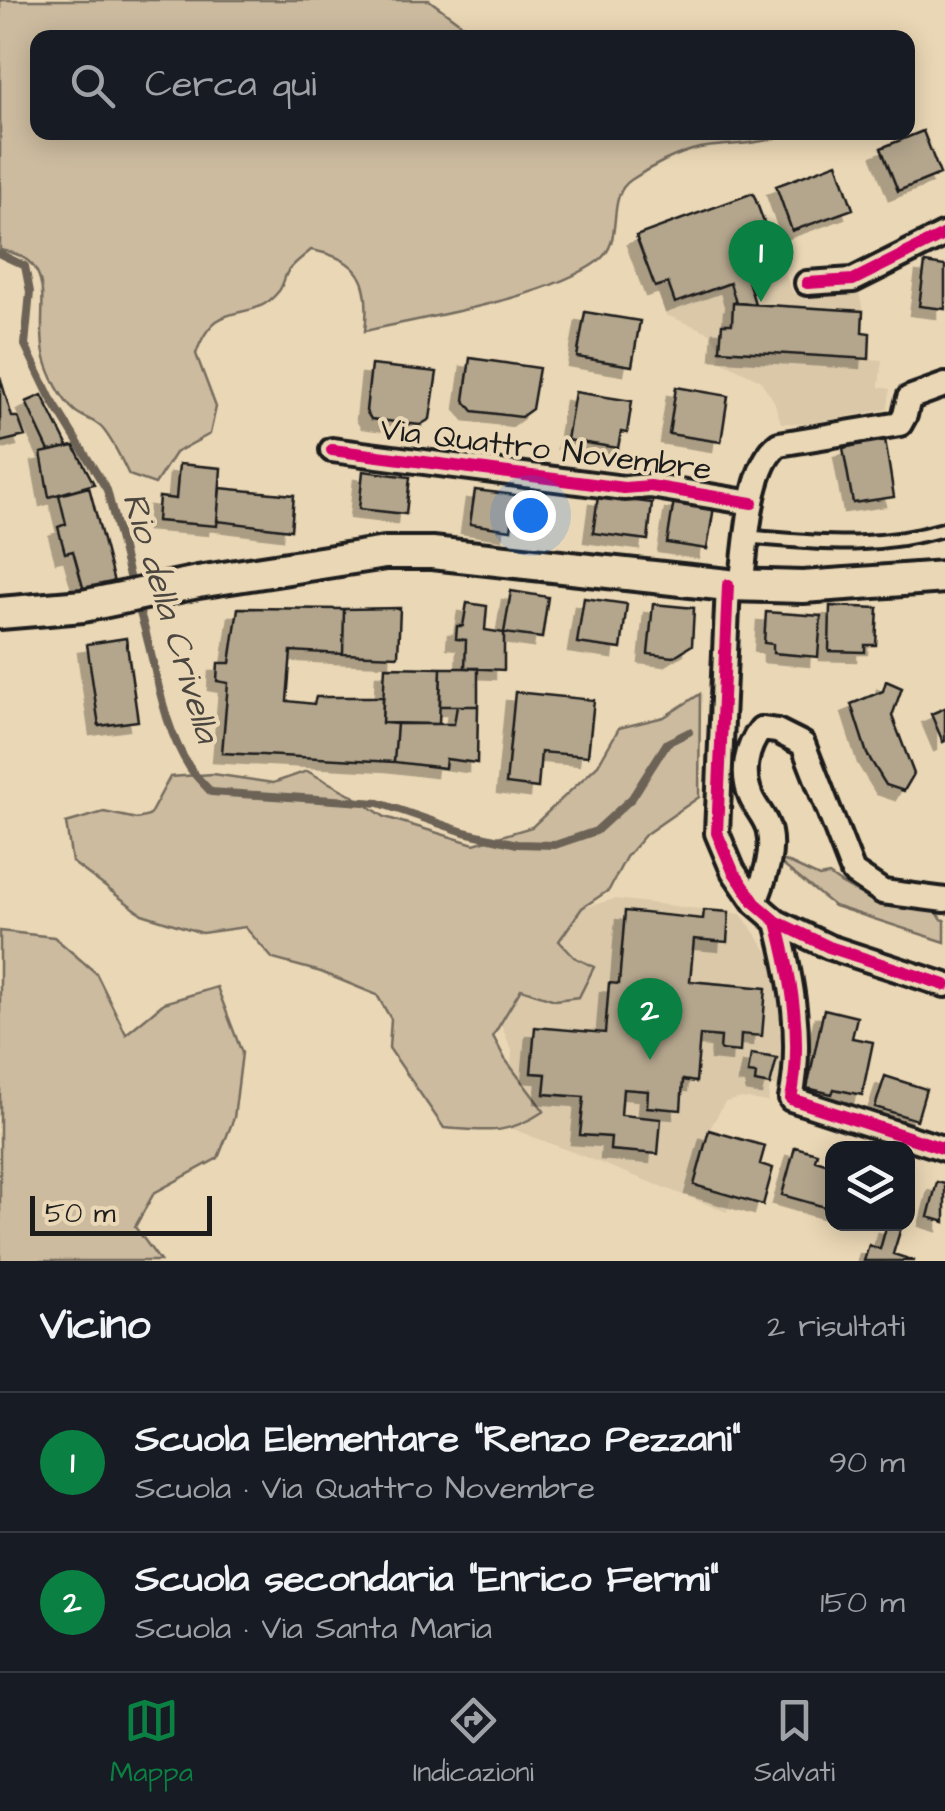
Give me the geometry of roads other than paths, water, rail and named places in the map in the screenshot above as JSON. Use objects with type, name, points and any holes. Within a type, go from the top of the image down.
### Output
[{"type":"main road","points":[[0,613],[84,606],[198,582],[386,553],[432,553],[734,586],[803,587],[945,577]]},
{"type":"street","points":[[807,283],[853,280],[945,234]]},
{"type":"street","name":"Via Quattro Novembre","points":[[945,385],[909,398],[906,416],[900,424],[778,444],[768,452],[734,586],[717,833],[734,871],[755,903],[777,922],[830,947],[945,985]]},
{"type":"street","name":"Via Quattro Novembre","points":[[332,450],[624,488],[650,486],[752,503]]},
{"type":"street","points":[[755,903],[771,856],[769,829],[749,794],[746,763],[749,744],[761,728],[804,744],[853,872],[883,892],[945,900]]},
{"type":"street","points":[[777,922],[793,986],[796,1065],[790,1099],[945,1149]]},
{"type":"lane","points":[[749,538],[886,543],[945,528]]},
{"type":"waterway","name":"Rio della Crivella","points":[[0,254],[25,266],[30,292],[25,345],[50,397],[107,490],[132,588]]},
{"type":"waterway","name":"Rio della Crivella","points":[[136,601],[171,729],[190,768],[211,792],[379,803],[464,832],[517,844],[555,845],[596,831],[632,798],[667,743],[689,732]]},
{"type":"place","name":"Scuola Elementare \"Renzo Pezzani\"","points":[[761,302]]},
{"type":"place","name":"Scuola secondaria \"Enrico Fermi\"","points":[[650,1060]]}]
